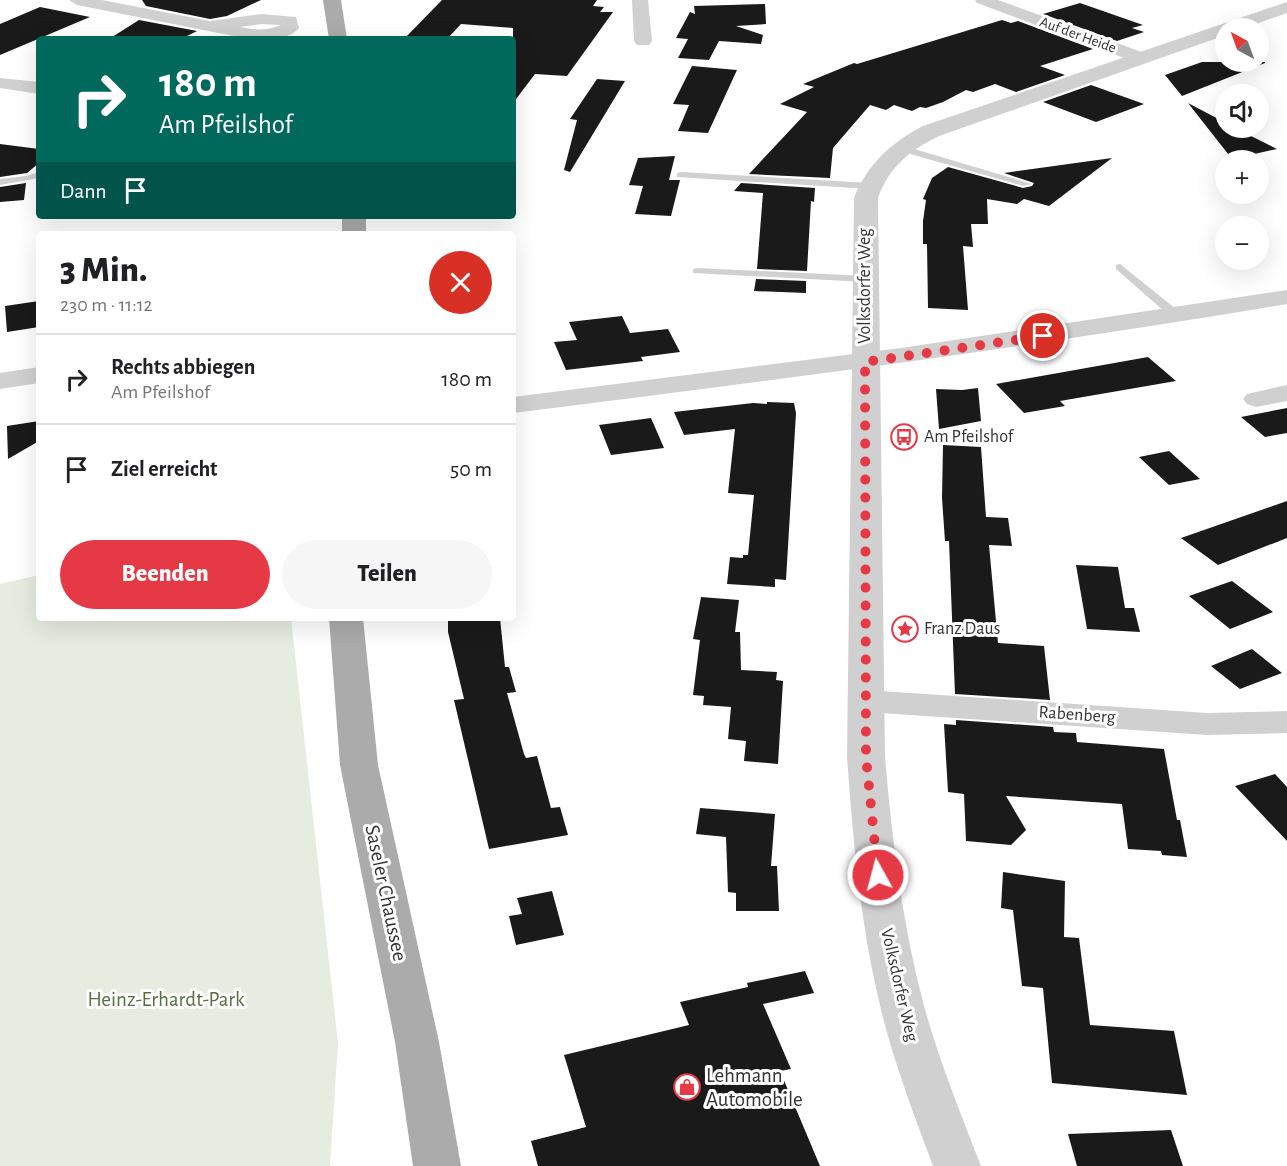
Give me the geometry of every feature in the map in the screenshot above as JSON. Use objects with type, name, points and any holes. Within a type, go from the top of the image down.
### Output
[{"type":"main road","points":[[332,0],[338,36]]},
{"type":"main road","name":"Saseler Chaussee","points":[[346,621],[359,765],[417,1042],[437,1166]]},
{"type":"street","points":[[76,0],[211,26]]},
{"type":"street","points":[[640,0],[643,41]]},
{"type":"street","name":"Auf der Heide","points":[[982,0],[1141,58]]},
{"type":"street","name":"Volksdorfer Weg","points":[[1257,18],[1287,7]]},
{"type":"street","name":"Volksdorfer Weg","points":[[957,1166],[915,1050],[901,1001],[884,921],[871,819],[866,757],[865,362],[865,210],[870,186],[884,163],[900,148],[949,125],[1215,33]]},
{"type":"street","points":[[0,83],[36,88]]},
{"type":"street","points":[[516,405],[865,362],[1177,316],[1287,297]]},
{"type":"street","points":[[0,381],[36,375]]},
{"type":"street","points":[[1256,399],[1287,393]]},
{"type":"street","name":"Rabenberg","points":[[866,701],[1207,724],[1287,722]]},
{"type":"lane","points":[[900,148],[1026,184]]},
{"type":"lane","points":[[0,182],[28,179],[36,175]]},
{"type":"lane","points":[[681,175],[870,186]]},
{"type":"lane","points":[[1120,267],[1177,316]]},
{"type":"lane","points":[[696,271],[866,279]]},
{"type":"green space","name":"Heinz-Erhardt-Park","points":[[36,576],[36,621],[291,621],[338,1043],[330,1166],[0,1166],[0,584]]},
{"type":"building","points":[[142,0],[261,0],[227,16],[210,19],[146,6]]},
{"type":"building","points":[[442,0],[597,0],[593,6],[604,7],[600,12],[613,12],[567,76],[535,74],[516,99],[516,36],[513,36],[513,28],[461,24],[450,36],[407,36]]},
{"type":"building","points":[[1080,3],[1143,25],[1132,28],[1144,32],[1117,41],[1043,14]]},
{"type":"building","points":[[765,4],[766,24],[736,26],[763,35],[761,44],[719,41],[709,60],[678,58],[688,39],[676,38],[690,12],[695,14],[694,6]]},
{"type":"building","points":[[40,7],[90,17],[45,36],[36,36],[36,40],[0,55],[0,24]]},
{"type":"building","points":[[139,20],[197,31],[187,36],[114,36]]},
{"type":"building","points":[[1002,20],[1011,23],[1018,21],[1093,49],[1040,66],[1065,75],[1016,92],[995,84],[973,92],[966,90],[943,102],[912,111],[894,105],[886,110],[870,105],[833,148],[830,178],[749,174],[807,112],[780,104],[814,87],[803,84],[854,63]]},
{"type":"building","points":[[1202,62],[1215,62],[1215,72],[1242,72],[1182,96],[1165,75]]},
{"type":"building","points":[[692,66],[737,70],[708,133],[678,131],[689,105],[673,104]]},
{"type":"building","points":[[597,79],[625,81],[570,172],[564,170],[577,120],[570,119]]},
{"type":"building","points":[[1091,85],[1144,104],[1096,122],[1043,102]]},
{"type":"building","points":[[1188,103],[1215,117],[1215,137]]},
{"type":"building","points":[[1216,138],[1255,138],[1277,149],[1269,151],[1225,150]]},
{"type":"building","points":[[0,144],[36,149],[36,166],[27,173],[0,177]]},
{"type":"building","points":[[675,156],[669,180],[680,180],[671,216],[635,214],[643,186],[629,185],[638,158]]},
{"type":"building","points":[[1112,158],[1049,206],[1024,199],[1017,204],[987,199],[988,224],[971,224],[973,247],[963,246],[968,310],[928,308],[927,244],[923,244],[926,200],[923,199],[932,178],[948,167],[1023,188],[1032,186],[1034,183],[1004,173]]},
{"type":"building","points":[[26,183],[24,200],[0,202],[0,187]]},
{"type":"building","points":[[741,183],[815,188],[814,202],[811,201],[807,271],[757,269],[763,193],[734,191]]},
{"type":"building","points":[[756,279],[806,281],[806,293],[754,291]]},
{"type":"building","points":[[36,301],[36,327],[7,332],[5,306]]},
{"type":"building","points":[[622,316],[630,333],[668,329],[680,352],[641,357],[643,361],[566,370],[554,342],[577,340],[569,322]]},
{"type":"building","points":[[1148,357],[1176,381],[1060,401],[1065,406],[1024,413],[996,384]]},
{"type":"building","points":[[978,388],[981,421],[939,429],[936,389]]},
{"type":"building","points":[[767,402],[794,403],[796,413],[786,580],[775,579],[775,587],[727,584],[730,557],[743,558],[743,555],[748,555],[754,495],[728,493],[735,429],[684,435],[674,412],[753,403],[767,404]]},
{"type":"building","points":[[1287,408],[1287,433],[1265,437],[1241,417]]},
{"type":"building","points":[[651,418],[664,448],[611,455],[599,425]]},
{"type":"building","points":[[36,421],[36,443],[8,459],[7,426]]},
{"type":"building","points":[[943,445],[981,447],[986,517],[1008,518],[1012,546],[989,545],[998,643],[1044,646],[1050,700],[955,694],[949,541],[945,541],[942,498]]},
{"type":"building","points":[[1169,451],[1200,479],[1169,485],[1139,457]]},
{"type":"building","points":[[1287,501],[1287,538],[1218,565],[1181,538]]},
{"type":"building","points":[[1076,565],[1118,567],[1125,608],[1134,608],[1140,632],[1087,629]]},
{"type":"building","points":[[1232,581],[1273,612],[1230,629],[1189,596]]},
{"type":"building","points":[[701,597],[739,600],[735,632],[740,632],[741,670],[777,672],[776,680],[783,681],[778,764],[744,761],[746,741],[728,739],[731,707],[703,705],[704,696],[693,695],[700,640],[693,639]]},
{"type":"building","points":[[448,621],[500,621],[505,667],[509,667],[516,692],[507,693],[524,754],[526,758],[537,756],[551,808],[560,807],[568,835],[489,849],[454,700],[464,699],[448,632]]},
{"type":"building","points":[[1252,649],[1282,673],[1240,689],[1211,666]]},
{"type":"building","points":[[956,720],[1053,727],[1054,732],[1076,733],[1077,742],[1164,749],[1177,820],[1180,820],[1187,857],[1162,855],[1161,851],[1128,849],[1122,804],[1006,796],[1026,830],[1011,845],[966,841],[964,794],[948,792],[944,724],[956,725]]},
{"type":"building","points":[[1275,774],[1287,787],[1287,841],[1235,786]]},
{"type":"building","points":[[700,808],[775,814],[771,866],[777,866],[779,911],[736,911],[736,893],[728,892],[726,837],[696,834]]},
{"type":"building","points":[[1003,872],[1065,881],[1064,937],[1079,938],[1090,1025],[1174,1031],[1187,1095],[1052,1083],[1043,988],[1022,986],[1013,910],[1001,908]]},
{"type":"building","points":[[552,891],[564,935],[516,945],[509,916],[522,914],[517,898]]},
{"type":"building","points":[[805,971],[814,993],[763,1004],[791,1069],[780,1071],[820,1166],[538,1166],[531,1141],[586,1127],[564,1055],[689,1025],[680,1002],[748,987],[747,983]]},
{"type":"building","points":[[1171,1130],[1183,1166],[1077,1166],[1068,1134]]},
{"type":"place","name":"Am Pfeilshof","points":[[904,437]]},
{"type":"place","name":"Franz Daus","points":[[905,629]]},
{"type":"place","name":"Lehmann Automobile","points":[[687,1087]]},
{"type":"route","points":[[878,875],[866,757],[865,362],[1043,336]]}]
